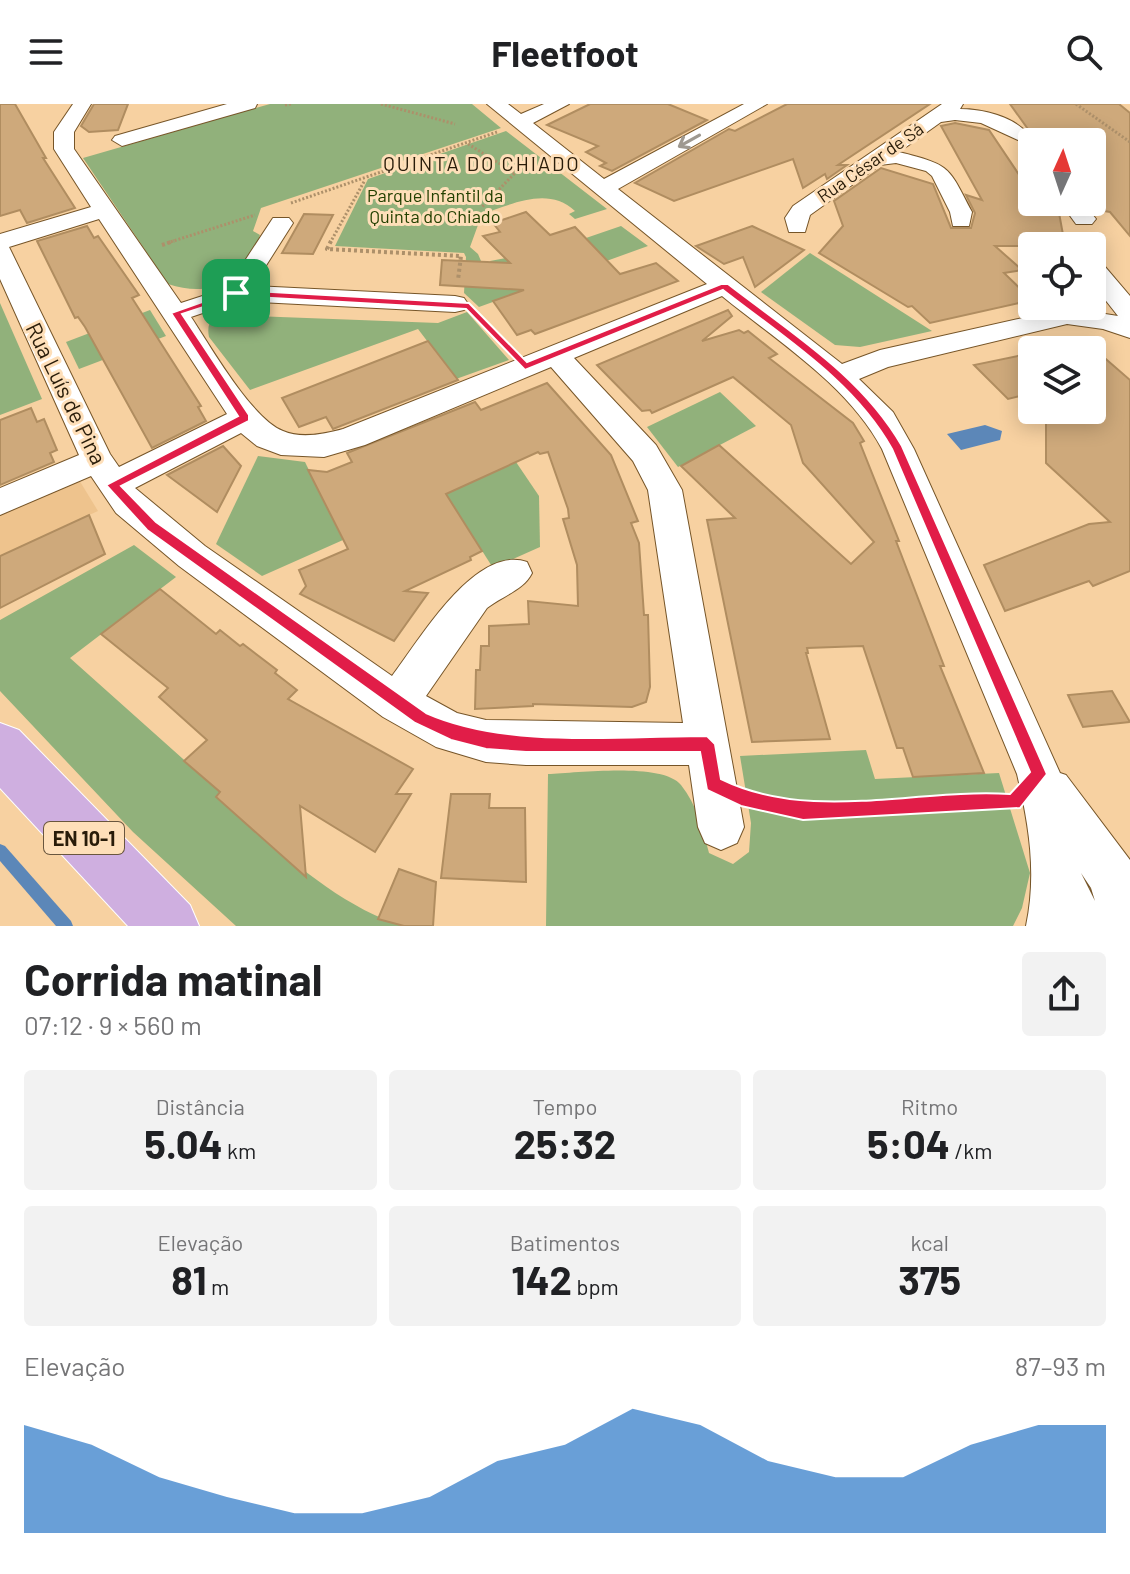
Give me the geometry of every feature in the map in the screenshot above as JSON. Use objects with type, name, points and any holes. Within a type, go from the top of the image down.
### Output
[{"type":"main road","name":"EN 10-1","points":[[0,749],[169,926]]},
{"type":"street","points":[[82,104],[68,124],[62,141],[64,149],[245,418],[257,433],[271,441],[309,448],[331,445],[724,286]]},
{"type":"street","points":[[122,140],[248,104]]},
{"type":"street","points":[[496,104],[839,376],[882,420],[898,449],[1039,774],[1052,823],[1058,874],[1051,926]]},
{"type":"street","points":[[520,122],[560,104]]},
{"type":"street","points":[[604,188],[758,104]]},
{"type":"street","name":"Rua César de Sá","points":[[797,227],[801,211],[954,104]]},
{"type":"street","points":[[993,104],[1018,134]]},
{"type":"street","points":[[961,221],[961,212],[941,173],[926,122],[953,114],[983,117],[1018,134]]},
{"type":"street","points":[[873,160],[908,158],[941,173]]},
{"type":"street","points":[[0,242],[105,210]]},
{"type":"street","points":[[236,293],[275,214]]},
{"type":"street","name":"Rua Luís de Pina","points":[[0,252],[104,472],[151,526],[397,703],[451,732],[486,741],[526,744],[707,744]]},
{"type":"street","points":[[1106,284],[1130,313]]},
{"type":"street","points":[[176,313],[236,293],[455,304]]},
{"type":"street","points":[[839,376],[880,359],[1035,320]]},
{"type":"street","points":[[1105,320],[1130,329]]},
{"type":"street","points":[[540,360],[645,453],[665,490],[721,827]]},
{"type":"street","points":[[0,502],[104,472],[245,418]]},
{"type":"street","points":[[397,703],[474,597],[500,578],[514,573]]},
{"type":"street","points":[[1039,774],[1069,820],[1120,884],[1127,926]]},
{"type":"street","points":[[1058,874],[1072,910],[1083,926]]},
{"type":"path","points":[[285,105],[291,104]]},
{"type":"path","points":[[381,104],[455,124]]},
{"type":"path","points":[[1076,104],[1130,142]]},
{"type":"path","points":[[135,254],[275,214],[520,122]]},
{"type":"path","points":[[467,144],[515,173],[481,208]]},
{"type":"path","points":[[365,179],[327,249],[461,256],[455,304],[469,306],[540,360]]},
{"type":"path","points":[[713,784],[741,798],[803,811],[1014,802],[1039,774]]},
{"type":"shaded area","points":[[76,475],[98,511],[0,556],[0,508]]},
{"type":"green space","points":[[270,104],[472,104],[501,128],[261,208],[253,231],[260,235],[254,251],[237,274],[213,287],[184,288],[168,284],[83,158]]},
{"type":"green space","name":"Parque Infantil da Quinta do Chiado","points":[[506,131],[607,209],[575,219],[569,214],[575,211],[565,204],[542,198],[482,214],[470,247],[478,254],[484,268],[492,266],[490,261],[512,257],[516,262],[621,226],[648,246],[479,307],[464,293],[464,253],[335,246],[368,179]]},
{"type":"green space","points":[[810,253],[932,331],[860,347],[835,345],[761,292]]},
{"type":"green space","points":[[0,303],[42,399],[0,415]]},
{"type":"green space","points":[[256,303],[251,316],[438,323],[467,312],[509,360],[456,379],[418,329],[250,390],[209,337],[208,328],[216,315],[223,311]]},
{"type":"green space","points":[[150,310],[166,336],[79,369],[66,342]]},
{"type":"green space","points":[[720,392],[756,426],[678,467],[647,427]]},
{"type":"green space","points":[[258,456],[305,462],[343,540],[262,576],[216,544]]},
{"type":"green space","points":[[516,462],[539,496],[540,547],[493,568],[446,494]]},
{"type":"green space","points":[[134,545],[176,577],[70,658],[220,792],[216,797],[281,852],[353,904],[404,926],[236,926],[133,832],[0,691],[0,620]]},
{"type":"green space","points":[[866,750],[875,779],[999,773],[1030,873],[1022,908],[1013,926],[546,926],[548,774],[619,770],[657,773],[671,778],[681,785],[691,801],[709,853],[733,864],[749,852],[751,823],[740,756]]},
{"type":"water","points":[[985,425],[1002,431],[1000,440],[961,450],[947,434]]},
{"type":"building","points":[[0,104],[15,104],[46,158],[43,158],[75,208],[27,223],[20,210],[0,216]]},
{"type":"building","points":[[94,104],[128,104],[118,130],[89,132],[81,126]]},
{"type":"building","points":[[590,104],[668,104],[707,120],[612,171],[600,166],[606,163],[586,152],[598,146],[547,125]]},
{"type":"building","points":[[787,104],[930,104],[838,165],[847,165],[827,179],[825,174],[803,188],[793,159],[674,201],[635,183],[729,129],[735,131]]},
{"type":"building","points":[[1010,104],[1119,104],[1130,113],[1130,236],[1110,212],[1106,211],[1106,128],[1027,128]]},
{"type":"building","points":[[955,123],[989,130],[1018,173],[1018,216],[1060,216],[1063,232],[1018,232],[1018,246],[995,246],[1018,266],[1018,271],[1004,273],[1018,286],[1018,303],[930,323],[912,306],[908,307],[819,253],[843,226],[834,201],[881,168],[933,184],[951,228],[971,228],[975,213],[966,195],[982,200],[941,126]]},
{"type":"building","points":[[526,212],[550,235],[575,227],[620,274],[656,263],[678,281],[535,334],[531,330],[517,335],[493,301],[524,290],[440,285],[442,260],[510,263],[483,236],[500,232],[493,223]]},
{"type":"building","points":[[304,214],[333,215],[313,254],[282,253]]},
{"type":"building","points":[[87,226],[94,238],[98,236],[139,295],[132,298],[201,406],[198,407],[206,421],[152,448],[85,327],[78,317],[75,318],[37,241]]},
{"type":"building","points":[[752,226],[804,250],[755,287],[743,257],[724,264],[696,246]]},
{"type":"building","points":[[728,310],[732,316],[702,341],[739,330],[744,333],[748,331],[777,354],[769,358],[853,423],[864,441],[860,443],[944,666],[940,666],[984,773],[913,777],[903,748],[897,748],[863,646],[807,648],[830,739],[752,742],[707,520],[735,518],[681,466],[719,445],[851,564],[874,542],[803,463],[791,425],[733,377],[652,413],[650,410],[642,411],[597,365]]},
{"type":"building","points":[[428,341],[458,380],[333,429],[326,417],[299,427],[282,398]]},
{"type":"building","points":[[1018,356],[1018,396],[1008,399],[974,365]]},
{"type":"building","points":[[1106,359],[1130,380],[1130,571],[1093,586],[1089,581],[1005,611],[984,565],[1089,524],[1110,522],[1046,463],[1046,424],[1106,424]]},
{"type":"building","points":[[547,383],[611,455],[638,521],[631,523],[639,543],[644,615],[648,615],[650,687],[646,702],[632,707],[533,704],[475,709],[476,670],[480,670],[481,646],[489,646],[489,626],[529,624],[528,601],[578,606],[577,565],[563,519],[569,518],[568,509],[548,452],[538,452],[446,494],[482,551],[470,557],[471,560],[405,591],[428,593],[394,641],[300,594],[306,586],[299,570],[348,549],[308,470],[327,472],[352,462],[347,453],[475,402],[481,410]]},
{"type":"building","points":[[31,408],[37,422],[44,419],[57,450],[50,453],[54,462],[0,485],[0,420]]},
{"type":"building","points":[[223,446],[241,466],[217,512],[167,475]]},
{"type":"building","points":[[89,515],[105,554],[0,608],[0,556]]},
{"type":"building","points":[[160,589],[216,634],[220,630],[277,670],[275,673],[297,690],[288,699],[413,769],[396,794],[411,794],[375,852],[300,806],[306,877],[216,797],[220,792],[184,761],[207,740],[159,697],[168,688],[101,634]]},
{"type":"building","points":[[1112,691],[1130,722],[1083,727],[1068,695]]},
{"type":"building","points":[[451,794],[490,794],[489,808],[525,808],[526,882],[441,878]]},
{"type":"building","points":[[399,869],[436,882],[433,926],[404,926],[378,919]]},
{"type":"waterway","points":[[0,851],[66,926]]},
{"type":"district","name":"QUINTA DO CHIADO","points":[[482,163]]},
{"type":"route","points":[[724,286],[839,376],[882,420],[898,449],[1039,774],[1014,802],[803,811],[741,798],[713,784],[707,744],[526,744],[486,741],[451,732],[421,718],[151,526],[112,485],[245,418],[176,313],[236,293],[469,306],[525,366],[724,286]]}]
